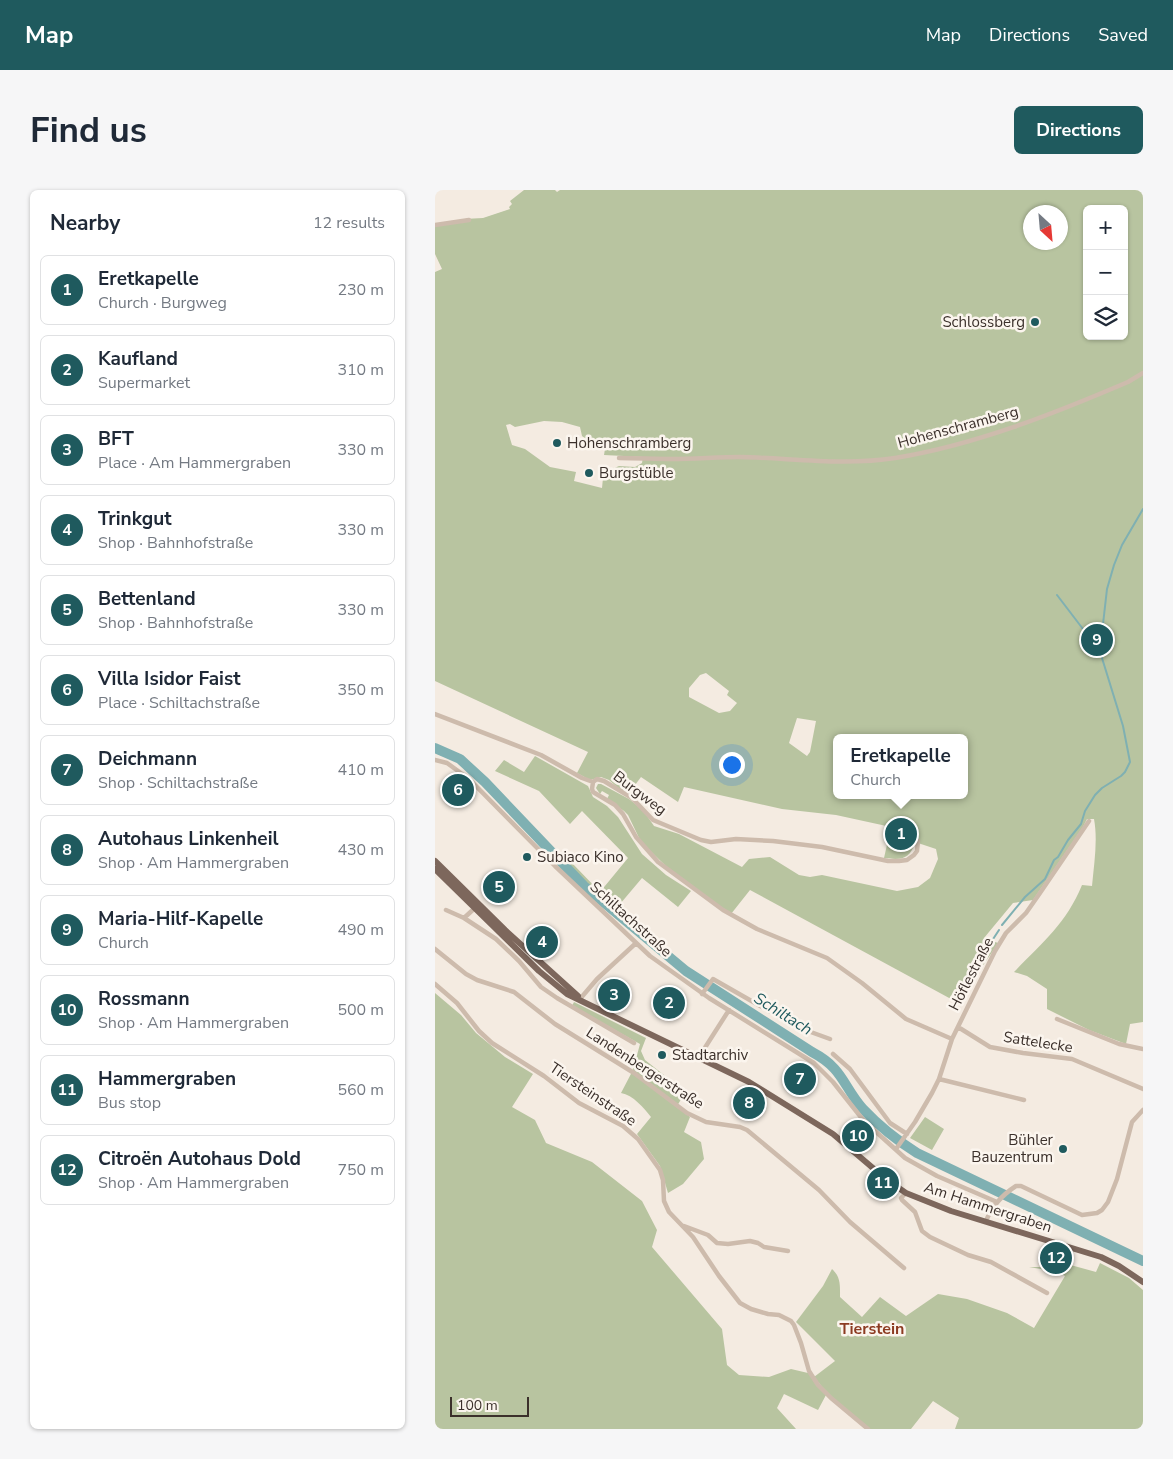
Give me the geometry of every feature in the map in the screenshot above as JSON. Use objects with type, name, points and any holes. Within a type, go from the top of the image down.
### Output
[{"type":"main road","points":[[435,861],[476,906]]},
{"type":"main road","points":[[435,869],[476,906]]},
{"type":"main road","name":"Am Hammergraben","points":[[476,906],[580,999],[749,1082],[825,1128],[905,1193],[951,1211],[1101,1257],[1143,1282]]},
{"type":"street","points":[[435,225],[469,220]]},
{"type":"street","name":"Hohenschramberg","points":[[619,458],[739,457],[868,461],[895,458],[973,440],[1013,427],[1128,382],[1143,373]]},
{"type":"street","name":"Burgweg","points":[[435,714],[541,755],[582,778],[593,782],[597,779],[604,781],[636,802],[653,820],[701,840],[711,842],[736,839],[773,841],[822,847],[899,861],[907,860],[914,855],[917,851],[918,841]]},
{"type":"street","name":"Schiltachstraße","points":[[435,760],[447,763],[469,779],[635,944],[729,1010],[814,1063],[833,1082],[864,1121],[882,1139],[898,1147],[897,1152],[937,1176],[998,1201]]},
{"type":"street","points":[[593,782],[591,789],[593,792],[615,805],[623,814],[636,837],[658,862],[723,910],[757,929],[827,958],[863,982],[906,1019],[952,1039]]},
{"type":"street","name":"Höflestraße","points":[[898,1147],[923,1109],[939,1079],[952,1039],[981,976],[1002,939],[1040,894],[1089,822]]},
{"type":"street","points":[[464,918],[476,906]]},
{"type":"street","points":[[446,910],[464,918],[496,939],[541,986],[557,998],[634,1043]]},
{"type":"street","points":[[580,999],[597,979],[635,944]]},
{"type":"street","name":"Landenbergerstraße","points":[[435,949],[466,974],[477,980],[514,992],[555,1024],[634,1073],[687,1113],[706,1122],[740,1127],[747,1130],[819,1190],[850,1222],[904,1268]]},
{"type":"street","points":[[704,991],[713,979],[797,1027],[831,1040]]},
{"type":"street","name":"Tiersteinstraße","points":[[435,984],[457,1003],[479,1031],[492,1043],[544,1076],[579,1103],[623,1126],[637,1139],[660,1170],[663,1180],[664,1201],[669,1212],[684,1226],[719,1276],[740,1302],[751,1309],[785,1317],[794,1325],[809,1371],[818,1385],[867,1429]]},
{"type":"street","points":[[699,1057],[729,1010]]},
{"type":"street","points":[[1057,1020],[1119,1044],[1143,1049]]},
{"type":"street","name":"Sattelecke","points":[[959,1027],[990,1047],[1023,1054],[1072,1059],[1143,1089]]},
{"type":"street","points":[[833,1054],[850,1068],[890,1123],[906,1136]]},
{"type":"street","points":[[939,1079],[1023,1100]]},
{"type":"street","points":[[986,1221],[990,1211],[998,1201],[1016,1186],[1021,1186],[1083,1215],[1093,1215],[1102,1210],[1113,1191],[1132,1122],[1143,1110]]},
{"type":"street","name":"Am Hammergraben","points":[[905,1193],[901,1198],[915,1212],[924,1233],[942,1244],[991,1262],[1047,1293]]},
{"type":"street","name":"Tiersteinstraße","points":[[684,1226],[708,1235],[717,1243],[729,1244],[750,1241],[764,1247],[788,1251]]},
{"type":"green space","points":[[524,190],[555,190],[557,192],[560,190],[1143,190],[1143,1022],[1130,1024],[1126,1044],[1089,1030],[1047,1009],[1047,989],[1027,976],[1014,972],[1061,922],[1076,899],[1082,885],[1092,886],[1096,844],[1094,819],[1087,819],[1033,900],[1013,903],[984,938],[998,943],[988,959],[951,999],[750,890],[731,914],[670,870],[641,842],[628,815],[607,799],[609,795],[602,791],[600,794],[596,788],[598,784],[601,784],[629,799],[643,810],[654,826],[679,834],[742,867],[749,859],[770,857],[799,875],[810,877],[822,875],[897,891],[918,887],[930,878],[938,859],[936,849],[915,842],[913,848],[904,858],[884,858],[891,827],[836,815],[782,809],[684,787],[678,802],[641,777],[631,795],[609,780],[601,777],[590,780],[577,773],[588,752],[435,681],[435,272],[442,269],[435,254],[435,225],[464,219],[483,218],[510,209],[509,207],[512,204],[510,201]],"holes":[[[544,421],[562,422],[580,427],[582,436],[595,446],[604,446],[604,455],[643,457],[642,463],[635,467],[619,466],[608,471],[608,476],[603,478],[602,488],[574,481],[576,472],[550,467],[525,449],[512,445],[506,425],[510,424],[515,427]],[[706,673],[729,691],[727,695],[737,703],[730,711],[719,713],[689,697],[689,688],[700,675]],[[797,718],[816,721],[810,752],[807,756],[789,743]]]},
{"type":"green space","points":[[535,756],[588,786],[593,797],[607,806],[618,817],[642,854],[666,875],[691,891],[678,907],[642,878],[615,910],[565,862],[571,862],[600,892],[628,858],[582,811],[570,824],[539,791],[495,771],[504,760],[524,772]]},
{"type":"green space","points":[[435,993],[461,1015],[476,1033],[505,1057],[533,1074],[512,1107],[535,1120],[546,1143],[592,1162],[642,1201],[657,1230],[652,1247],[722,1329],[727,1365],[739,1375],[769,1377],[791,1369],[808,1373],[826,1395],[818,1410],[784,1394],[777,1408],[796,1429],[435,1429]]},
{"type":"green space","points":[[574,1002],[646,1038],[641,1051],[645,1060],[669,1079],[683,1096],[677,1106],[690,1117],[684,1132],[701,1142],[704,1159],[683,1184],[668,1193],[660,1166],[637,1134],[651,1117],[634,1099],[621,1093],[633,1070],[640,1044],[572,1006]]},
{"type":"green space","points":[[925,1117],[944,1129],[932,1150],[910,1138]]},
{"type":"green space","points":[[1100,1263],[1129,1278],[1143,1290],[1143,1429],[955,1429],[959,1418],[933,1401],[911,1429],[870,1429],[827,1393],[814,1377],[835,1361],[796,1322],[823,1286],[832,1269],[840,1285],[840,1297],[862,1317],[880,1297],[906,1316],[938,1294],[967,1299],[1007,1313],[1034,1328],[1065,1276],[1058,1272],[1029,1267],[1060,1267],[1067,1264],[1096,1272]]},
{"type":"waterway","points":[[1092,641],[1103,624],[1107,589],[1114,565],[1122,545],[1143,509]]},
{"type":"waterway","points":[[1002,925],[1025,897],[1045,879],[1054,860],[1081,824],[1085,811],[1095,795],[1102,788],[1121,776],[1130,762],[1123,726],[1099,650],[1057,595]]},
{"type":"waterway","name":"Schiltach","points":[[435,748],[460,759],[485,782],[584,886],[686,971],[823,1058],[837,1071],[863,1109],[903,1143],[917,1153],[1143,1261]]},
{"type":"waterway","points":[[980,959],[999,930]]},
{"type":"place","name":"Schlossberg","points":[[1035,322]]},
{"type":"place","name":"Hohenschramberg","points":[[557,443]]},
{"type":"place","name":"Burgstüble","points":[[589,473]]},
{"type":"place","name":"Maria-Hilf-Kapelle","points":[[1097,640]]},
{"type":"place","name":"Villa Isidor Faist","points":[[458,790]]},
{"type":"place","name":"Eretkapelle","points":[[901,834]]},
{"type":"place","name":"Subiaco Kino","points":[[527,857]]},
{"type":"place","name":"Bettenland","points":[[499,887]]},
{"type":"place","name":"Trinkgut","points":[[542,942]]},
{"type":"place","name":"BFT","points":[[614,995]]},
{"type":"place","name":"Kaufland","points":[[669,1003]]},
{"type":"place","name":"Stadtarchiv","points":[[662,1055]]},
{"type":"place","name":"Deichmann","points":[[800,1079]]},
{"type":"place","name":"Autohaus Linkenheil","points":[[749,1103]]},
{"type":"place","name":"Rossmann","points":[[858,1136]]},
{"type":"place","name":"Bühler Bauzentrum","points":[[1063,1149]]},
{"type":"place","name":"Hammergraben","points":[[883,1183]]},
{"type":"place","name":"Citroën Autohaus Dold","points":[[1056,1258]]},
{"type":"district","name":"Tierstein","points":[[872,1329]]}]
